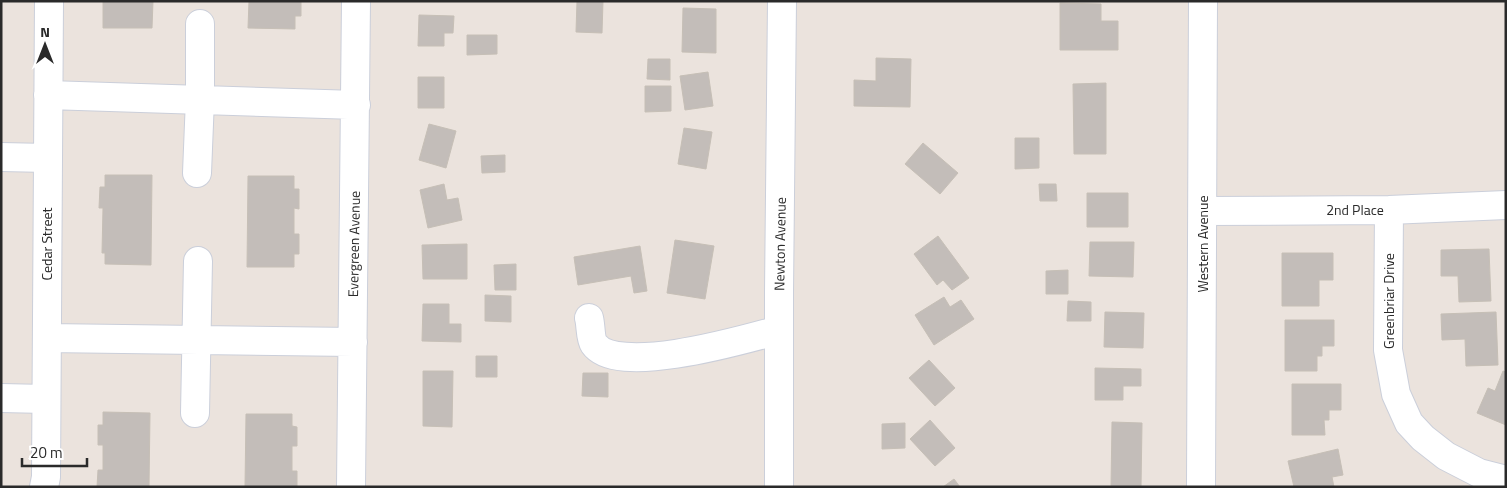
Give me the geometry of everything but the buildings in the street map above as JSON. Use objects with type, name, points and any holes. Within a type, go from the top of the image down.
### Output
[{"type":"street","name":"Cedar Street","points":[[44,487],[46,478],[49,1]]},
{"type":"street","name":"Evergreen Avenue","points":[[351,487],[356,1]]},
{"type":"street","name":"Newton Avenue","points":[[779,487],[782,1]]},
{"type":"street","name":"Western Avenue","points":[[1201,487],[1203,1]]},
{"type":"street","points":[[198,173],[200,24]]},
{"type":"street","points":[[48,95],[356,105]]},
{"type":"street","points":[[1,157],[48,158]]},
{"type":"street","name":"2nd Place","points":[[1203,211],[1389,210],[1506,205]]},
{"type":"street","name":"Greenbriar Drive","points":[[1389,210],[1388,350],[1396,394],[1409,423],[1423,438],[1446,456],[1479,473],[1506,480]]},
{"type":"street","points":[[195,413],[198,261]]},
{"type":"street","points":[[590,318],[594,343],[600,350],[616,356],[641,357],[681,354],[779,330]]},
{"type":"street","points":[[47,338],[353,342]]},
{"type":"street","points":[[1,398],[46,399]]}]
